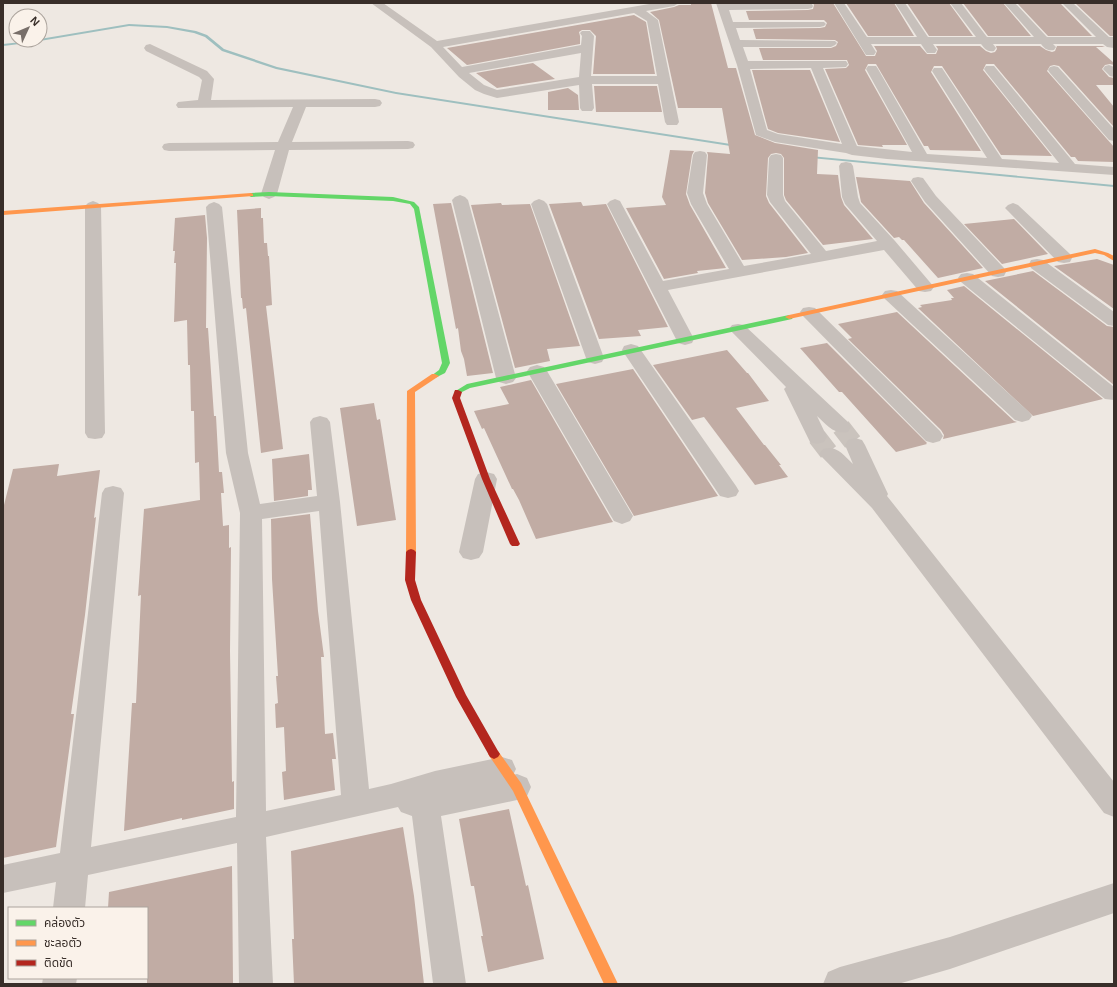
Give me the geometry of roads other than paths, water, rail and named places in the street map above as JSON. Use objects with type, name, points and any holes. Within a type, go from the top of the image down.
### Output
[{"type":"street","points":[[376,3],[435,45],[460,71],[483,90],[497,94],[586,80],[664,80]]},
{"type":"street","points":[[435,45],[674,3]]},
{"type":"street","points":[[839,3],[863,41],[922,157]]},
{"type":"street","points":[[900,3],[925,40],[940,68],[997,162]]},
{"type":"street","points":[[955,3],[984,40],[994,63],[1070,167]]},
{"type":"street","points":[[1009,3],[1060,58]]},
{"type":"street","points":[[1067,3],[1111,43]]},
{"type":"street","points":[[808,6],[722,5],[743,65],[761,132],[775,138],[852,151],[1114,171]]},
{"type":"street","points":[[637,10],[652,20],[672,122]]},
{"type":"street","points":[[568,22],[586,33],[588,36],[586,80],[587,108]]},
{"type":"street","points":[[728,25],[820,24]]},
{"type":"street","points":[[863,41],[1044,40],[1111,43]]},
{"type":"street","points":[[736,44],[831,43]]},
{"type":"street","points":[[150,48],[203,74],[208,79],[204,104]]},
{"type":"street","points":[[460,71],[587,48]]},
{"type":"street","points":[[815,64],[852,151]]},
{"type":"street","points":[[743,65],[842,64]]},
{"type":"street","points":[[1054,70],[1114,137]]},
{"type":"street","points":[[269,194],[283,146],[301,103]]},
{"type":"street","points":[[182,105],[375,103]]},
{"type":"street","points":[[169,148],[408,145]]},
{"type":"street","points":[[700,155],[695,193],[699,204],[739,272]]},
{"type":"street","points":[[776,158],[774,195],[822,256]]},
{"type":"street","points":[[846,166],[850,197],[853,204],[889,244],[925,288]]},
{"type":"street","points":[[918,181],[930,199],[998,272]]},
{"type":"street","points":[[3,213],[269,194],[393,199],[412,203],[417,208],[446,363],[442,371],[412,391],[412,539],[410,580],[416,600],[468,714],[510,778],[611,984]]},
{"type":"street","points":[[460,200],[506,378]]},
{"type":"street","points":[[539,204],[595,358]]},
{"type":"street","points":[[616,204],[685,339]]},
{"type":"street","points":[[93,206],[95,433]]},
{"type":"street","points":[[214,208],[237,453],[251,513],[251,826],[256,984]]},
{"type":"street","points":[[1013,208],[1064,258]]},
{"type":"street","points":[[658,287],[889,244]]},
{"type":"street","points":[[515,544],[486,479],[456,398],[458,391],[467,386],[631,350],[738,329],[809,312],[1095,251],[1106,254],[1114,259]]},
{"type":"street","points":[[1037,264],[1114,321]]},
{"type":"street","points":[[967,278],[1112,396]]},
{"type":"street","points":[[891,295],[1022,416]]},
{"type":"street","points":[[809,312],[933,436]]},
{"type":"street","points":[[738,329],[841,427]]},
{"type":"street","points":[[631,350],[728,491]]},
{"type":"street","points":[[537,371],[622,516]]},
{"type":"street","points":[[789,379],[817,437]]},
{"type":"street","points":[[320,422],[330,502],[356,805]]},
{"type":"street","points":[[855,445],[880,503]]},
{"type":"street","points":[[830,454],[880,503],[1114,804]]},
{"type":"street","points":[[471,552],[486,479]]},
{"type":"street","points":[[69,907],[113,493]]},
{"type":"street","points":[[251,513],[330,502]]},
{"type":"street","points":[[3,879],[391,797],[422,797],[510,778]]},
{"type":"street","points":[[422,797],[450,983]]},
{"type":"street","points":[[840,984],[950,953],[1114,898]]},
{"type":"waterway","points":[[3,45],[129,25],[167,27],[195,32],[206,36],[223,50],[276,68],[396,93],[737,146]]},
{"type":"waterway","points":[[811,157],[1114,186]]},
{"type":"tunnel","points":[[841,427],[855,445]]},
{"type":"tunnel","points":[[817,437],[830,454]]}]
